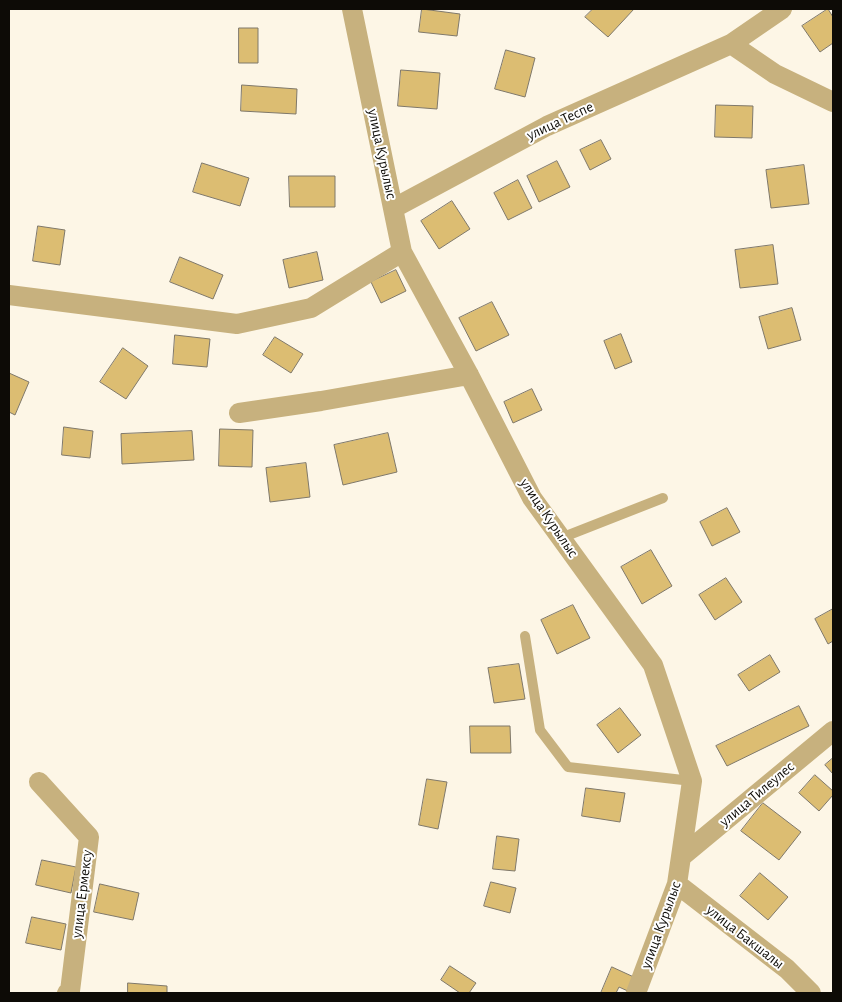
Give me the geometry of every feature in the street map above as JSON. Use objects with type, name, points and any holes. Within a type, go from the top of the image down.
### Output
[{"type":"street","name":"улица Курылыс","points":[[352,9],[402,252],[469,375],[532,498],[653,665],[692,781],[678,884],[636,993]]},
{"type":"street","points":[[358,43],[367,9]]},
{"type":"street","name":"улица Теспе","points":[[394,208],[547,126],[731,44],[782,9]]},
{"type":"street","points":[[731,44],[775,74],[833,102]]},
{"type":"street","points":[[9,295],[237,324],[311,308],[402,252]]},
{"type":"street","points":[[240,413],[469,375]]},
{"type":"street","name":"улица Тилеулес","points":[[681,857],[833,731]]},
{"type":"street","name":"улица Ермексу","points":[[39,782],[89,837],[70,991],[68,993]]},
{"type":"street","name":"улица Бакшалы","points":[[678,884],[787,969],[810,993]]},
{"type":"lane","points":[[561,538],[663,498]]},
{"type":"lane","points":[[525,636],[540,730],[568,767],[692,781]]},
{"type":"building","points":[[422,9],[460,14],[457,36],[419,32]]},
{"type":"building","points":[[593,9],[634,9],[608,37],[585,17]]},
{"type":"building","points":[[828,9],[833,17],[833,43],[820,52],[802,26]]},
{"type":"building","points":[[239,28],[258,28],[258,63],[239,63]]},
{"type":"building","points":[[506,50],[535,58],[525,97],[495,89]]},
{"type":"building","points":[[401,70],[440,73],[437,109],[398,106]]},
{"type":"building","points":[[242,85],[297,89],[296,114],[241,111]]},
{"type":"building","points":[[716,105],[753,106],[752,138],[715,137]]},
{"type":"building","points":[[601,140],[611,159],[590,170],[580,150]]},
{"type":"building","points":[[557,161],[570,187],[539,202],[527,176]]},
{"type":"building","points":[[202,163],[249,178],[240,206],[193,192]]},
{"type":"building","points":[[804,165],[809,204],[771,208],[766,170]]},
{"type":"building","points":[[289,176],[335,176],[335,207],[290,207]]},
{"type":"building","points":[[518,180],[532,208],[508,220],[494,193]]},
{"type":"building","points":[[452,201],[470,229],[439,249],[421,221]]},
{"type":"building","points":[[38,226],[65,230],[60,265],[33,261]]},
{"type":"building","points":[[773,245],[778,284],[740,288],[735,250]]},
{"type":"building","points":[[317,252],[323,280],[289,288],[283,260]]},
{"type":"building","points":[[180,257],[223,275],[213,299],[170,282]]},
{"type":"building","points":[[396,270],[406,291],[381,303],[371,282]]},
{"type":"building","points":[[492,302],[509,335],[476,351],[459,318]]},
{"type":"building","points":[[792,308],[801,340],[768,349],[759,317]]},
{"type":"building","points":[[621,334],[632,362],[615,369],[604,341]]},
{"type":"building","points":[[175,335],[210,339],[207,367],[173,364]]},
{"type":"building","points":[[275,337],[303,354],[291,373],[263,355]]},
{"type":"building","points":[[123,348],[148,366],[126,399],[100,382]]},
{"type":"building","points":[[9,373],[29,382],[15,415],[9,412]]},
{"type":"building","points":[[532,389],[542,410],[513,423],[504,402]]},
{"type":"building","points":[[64,427],[93,431],[90,458],[62,455]]},
{"type":"building","points":[[220,429],[253,430],[252,467],[219,466]]},
{"type":"building","points":[[192,431],[194,460],[122,464],[121,434]]},
{"type":"building","points":[[388,433],[397,472],[343,485],[334,445]]},
{"type":"building","points":[[306,463],[310,497],[270,502],[266,468]]},
{"type":"building","points":[[727,508],[740,532],[712,546],[700,522]]},
{"type":"building","points":[[651,550],[672,586],[642,604],[621,567]]},
{"type":"building","points":[[726,578],[742,602],[715,620],[699,595]]},
{"type":"building","points":[[573,605],[590,638],[557,654],[541,620]]},
{"type":"building","points":[[833,609],[833,641],[828,644],[815,619]]},
{"type":"building","points":[[770,655],[780,672],[749,691],[738,675]]},
{"type":"building","points":[[519,664],[525,699],[494,703],[488,668]]},
{"type":"building","points":[[799,706],[809,726],[727,766],[716,746]]},
{"type":"building","points":[[620,708],[641,735],[618,753],[597,725]]},
{"type":"building","points":[[470,726],[510,726],[511,753],[471,753]]},
{"type":"building","points":[[833,758],[833,774],[825,765]]},
{"type":"building","points":[[815,775],[833,791],[833,795],[819,811],[799,793]]},
{"type":"building","points":[[427,779],[447,782],[438,829],[419,825]]},
{"type":"building","points":[[586,788],[625,793],[620,822],[582,816]]},
{"type":"building","points":[[763,803],[801,832],[779,860],[741,831]]},
{"type":"building","points":[[497,836],[519,839],[515,871],[493,869]]},
{"type":"building","points":[[42,860],[76,867],[71,893],[36,885]]},
{"type":"building","points":[[760,873],[788,897],[768,920],[740,896]]},
{"type":"building","points":[[491,882],[516,888],[510,913],[484,906]]},
{"type":"building","points":[[100,884],[139,893],[133,920],[94,912]]},
{"type":"building","points":[[32,917],[66,924],[61,950],[26,943]]},
{"type":"building","points":[[450,966],[476,983],[469,993],[460,993],[441,980]]},
{"type":"building","points":[[612,967],[636,978],[630,992],[619,987],[616,993],[601,993]]},
{"type":"building","points":[[128,983],[167,986],[167,993],[128,993]]}]
